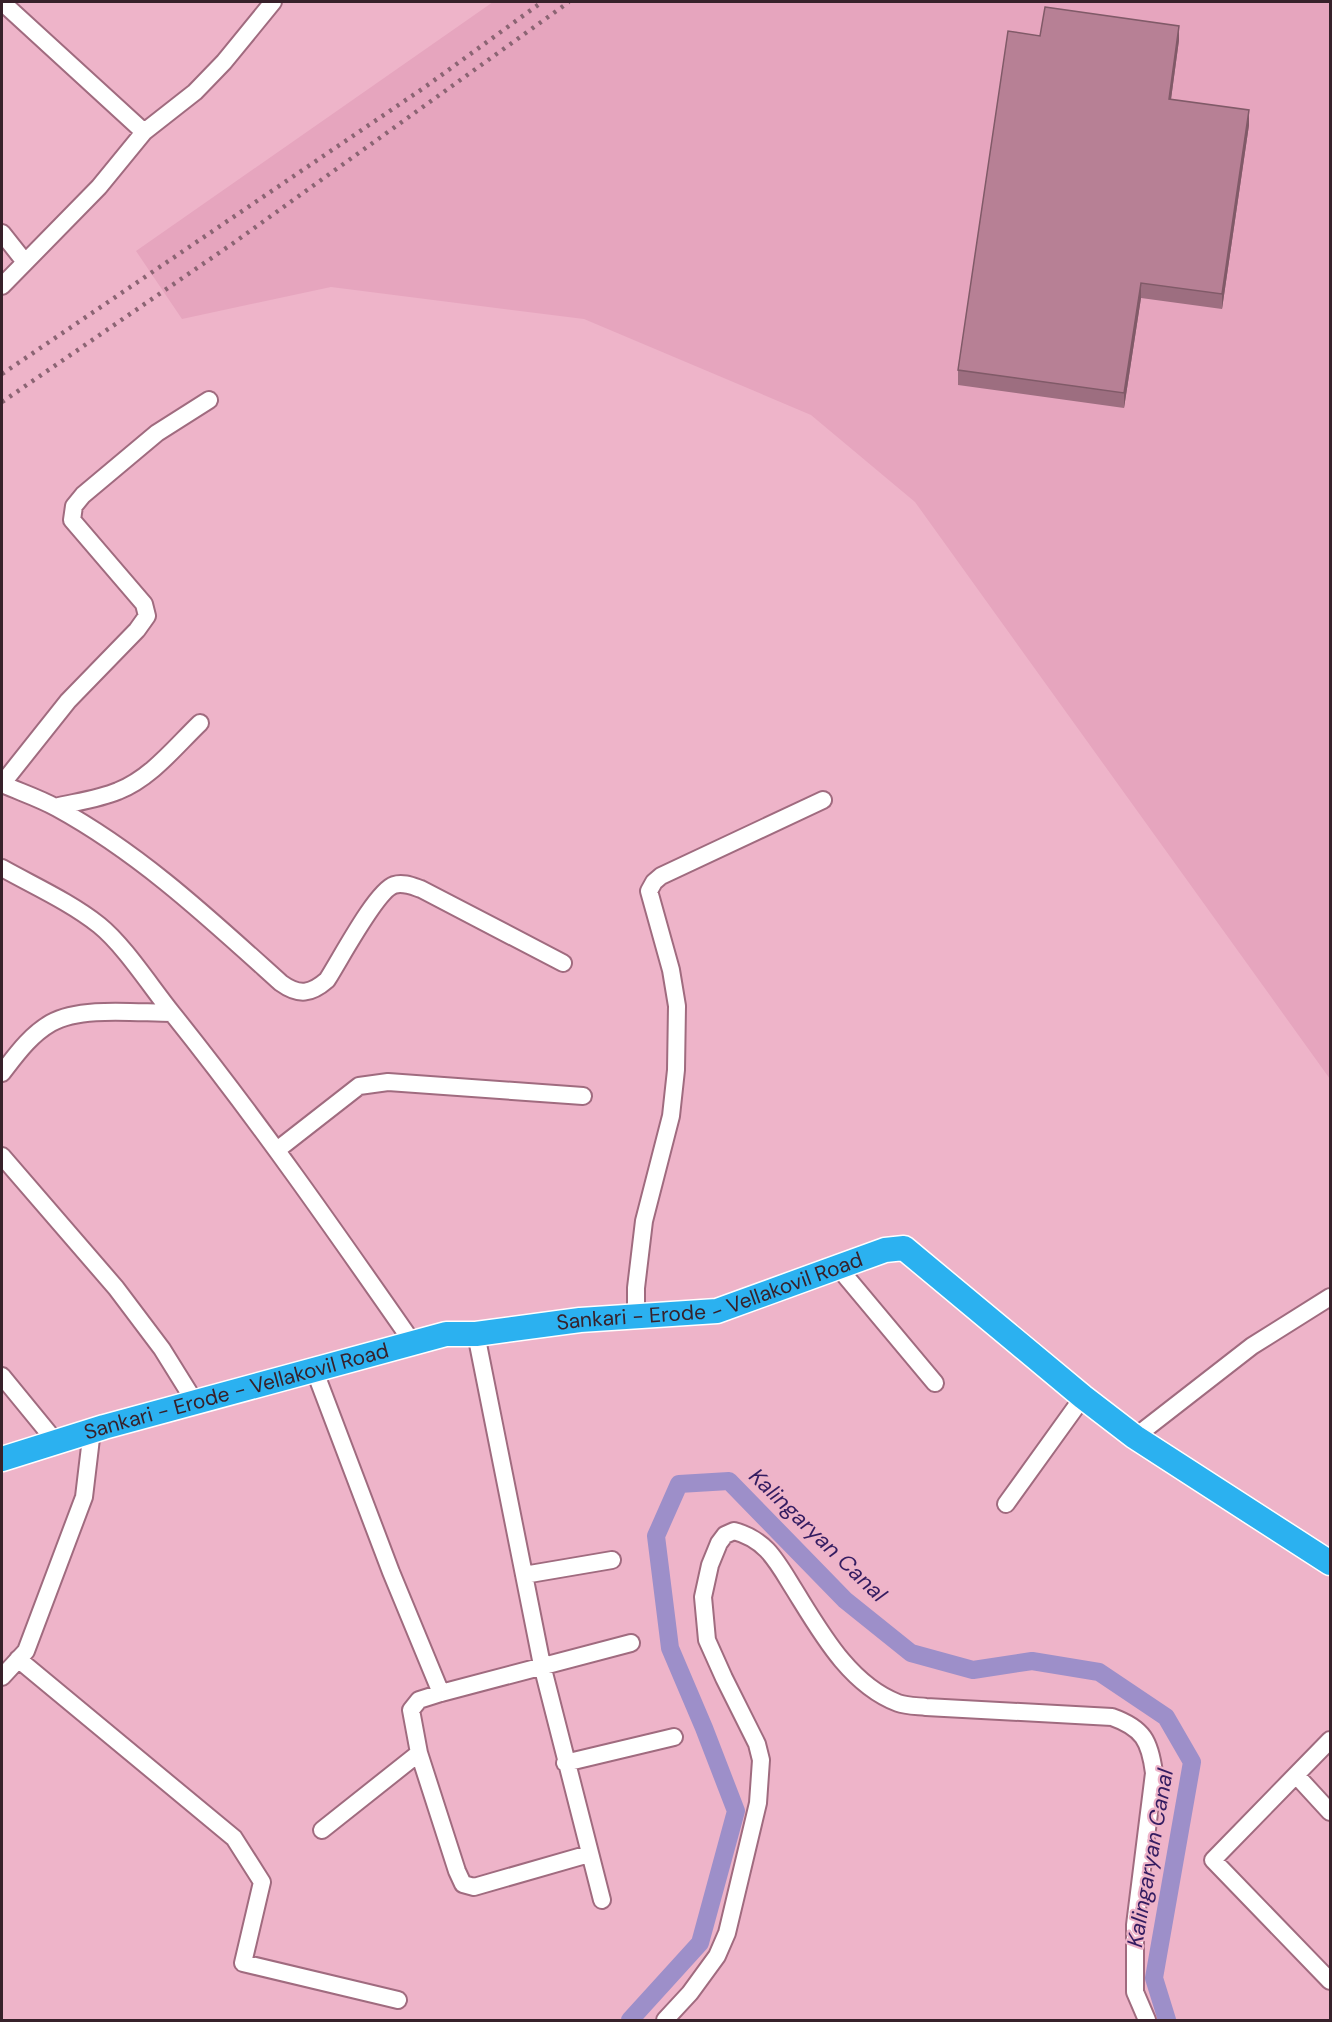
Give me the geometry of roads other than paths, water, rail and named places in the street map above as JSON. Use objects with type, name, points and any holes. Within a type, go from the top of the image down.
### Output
[{"type":"highway","name":"Sankari - Erode - Vellakovil Road","points":[[2,1459],[92,1430],[446,1334],[476,1334],[580,1320],[717,1311],[885,1250],[904,1248],[1083,1397],[1135,1437],[1330,1563]]},
{"type":"street","points":[[2,2],[144,132]]},
{"type":"street","points":[[2,286],[99,187],[144,132],[195,92],[224,62],[273,2]]},
{"type":"street","points":[[2,233],[25,262]]},
{"type":"street","points":[[208,400],[157,433],[83,495],[74,506],[72,520],[144,604],[147,616],[137,630],[68,701],[2,784],[56,807],[161,876],[281,983],[298,993],[317,988],[327,980],[380,895],[396,884],[421,889],[562,963]]},
{"type":"street","points":[[56,807],[117,792],[131,785],[145,776],[200,723]]},
{"type":"street","points":[[636,1318],[636,1288],[644,1221],[671,1116],[676,1070],[677,1006],[671,970],[649,891],[661,876],[823,801]]},
{"type":"street","points":[[2,868],[77,909],[101,927],[172,1013],[277,1150],[413,1343]]},
{"type":"street","points":[[2,1073],[33,1037],[64,1017],[101,1013],[172,1013]]},
{"type":"street","points":[[277,1150],[346,1095],[359,1086],[370,1084],[388,1082],[583,1096]]},
{"type":"street","points":[[2,1156],[116,1288],[162,1349],[195,1402]]},
{"type":"street","points":[[838,1267],[935,1383]]},
{"type":"street","points":[[1135,1437],[1252,1346],[1330,1297]]},
{"type":"street","points":[[476,1334],[542,1665],[565,1763],[602,1900]]},
{"type":"street","points":[[314,1370],[391,1572],[441,1693]]},
{"type":"street","points":[[2,1376],[56,1442]]},
{"type":"street","points":[[1006,1504],[1083,1397]]},
{"type":"street","points":[[2,1677],[26,1651],[84,1497],[92,1430]]},
{"type":"street","points":[[665,2020],[690,1993],[717,1956],[727,1933],[758,1803],[761,1760],[757,1744],[707,1640],[703,1597],[710,1565],[719,1543],[725,1534],[734,1531],[758,1540],[774,1557],[817,1624],[857,1678],[900,1704],[1112,1717],[1139,1730],[1152,1756],[1154,1773],[1135,1925],[1135,1992],[1147,2020]]},
{"type":"street","points":[[524,1575],[612,1560]]},
{"type":"street","points":[[589,1854],[474,1887],[463,1884],[419,1753],[411,1710],[419,1700],[441,1693],[631,1643]]},
{"type":"street","points":[[18,1659],[234,1838],[262,1882],[243,1963],[398,2000]]},
{"type":"street","points":[[565,1763],[674,1737]]},
{"type":"street","points":[[1330,1740],[1212,1860],[1330,1981]]},
{"type":"street","points":[[322,1830],[419,1753]]},
{"type":"street","points":[[1296,1775],[1330,1812]]},
{"type":"waterway","name":"Kalingaryan Canal","points":[[630,2020],[700,1943],[736,1811],[670,1648],[656,1536],[679,1484],[729,1481],[845,1600],[911,1653],[973,1670],[1032,1661],[1099,1672],[1166,1717],[1192,1762],[1154,1978],[1167,2020]]},
{"type":"railway","points":[[2,374],[425,87],[542,2]]},
{"type":"railway","points":[[2,402],[232,244],[569,2]]}]
